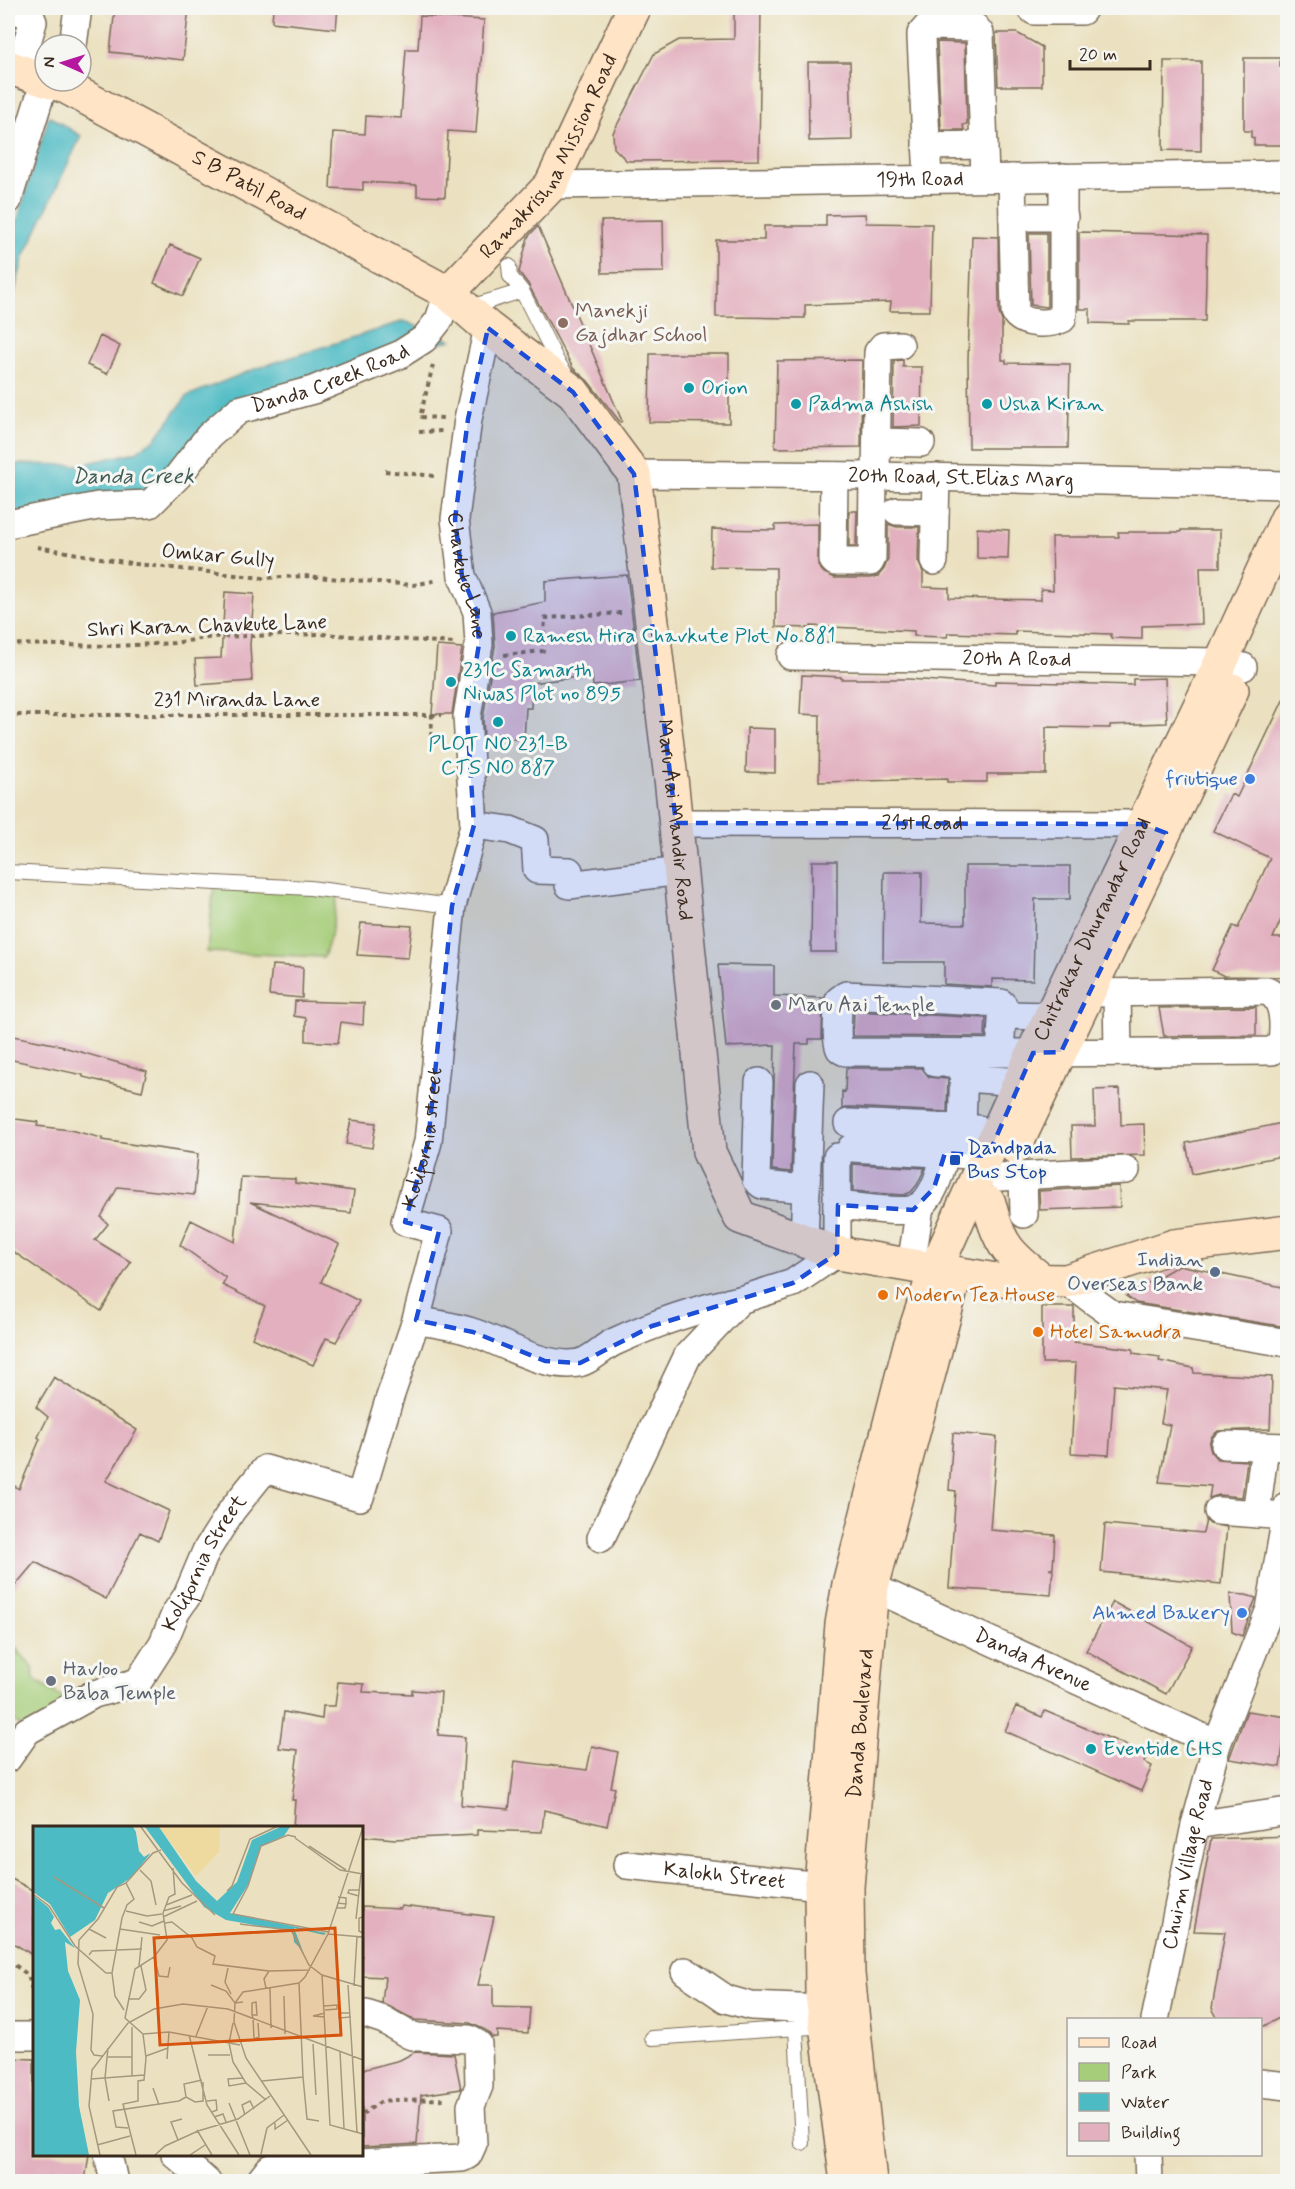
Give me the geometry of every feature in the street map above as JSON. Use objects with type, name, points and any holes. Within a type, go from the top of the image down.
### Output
[{"type":"main road","name":"Ramakrishna Mission Road","points":[[468,310],[551,185],[634,8]]},
{"type":"main road","name":"S B Patil Road","points":[[8,67],[33,75]]},
{"type":"main road","name":"S B Patil Road","points":[[74,93],[468,310]]},
{"type":"main road","name":"Maru Aai Mandir Road","points":[[468,310],[549,364],[573,392],[634,474],[676,823],[709,1152],[740,1216],[837,1253],[996,1280],[1054,1281],[1174,1246],[1287,1232]]},
{"type":"main road","name":"Chitrakar Dhurandar Road","points":[[894,1455],[909,1349],[934,1269],[1000,1168],[1038,1062],[1051,1016],[1154,828],[1232,665],[1287,516]]},
{"type":"main road","points":[[1232,665],[1287,565]]},
{"type":"main road","points":[[870,2181],[847,2078],[825,2022],[843,1785],[842,1624],[861,1586],[894,1455],[934,1269],[1000,1168],[1038,1062],[1103,993],[1154,828]]},
{"type":"main road","points":[[1000,1168],[995,1230],[1017,1261],[1054,1281]]},
{"type":"main road","points":[[847,2078],[847,2181]]},
{"type":"street","points":[[8,57],[18,59],[23,57],[33,22],[30,15],[9,8]]},
{"type":"street","points":[[74,33],[78,8]]},
{"type":"street","points":[[1031,8],[1034,10],[1080,11],[1084,8]]},
{"type":"street","points":[[928,179],[921,38],[921,34],[928,26],[975,27],[980,33],[985,178]]},
{"type":"street","points":[[8,200],[50,93]]},
{"type":"street","points":[[926,146],[984,145]]},
{"type":"street","name":"19th Road","points":[[551,185],[1287,174]]},
{"type":"street","points":[[1012,178],[1015,313],[1026,321],[1049,323],[1062,319],[1063,313],[1063,177]]},
{"type":"street","points":[[1013,217],[1064,217]]},
{"type":"street","name":"Chavkute Lane","points":[[468,310],[468,419],[455,519],[462,576],[477,612],[478,651],[467,717],[474,825]]},
{"type":"street","name":"Danda Creek Road","points":[[8,524],[98,506],[150,504],[178,476],[209,436],[239,410],[313,390],[399,356],[424,339],[439,320],[468,310]]},
{"type":"street","points":[[834,476],[833,560],[835,562],[870,562],[885,508],[883,476],[899,442],[878,352],[880,346],[900,345]]},
{"type":"street","name":"20th Road, St.Elias Marg","points":[[634,474],[883,476],[1287,486]]},
{"type":"street","points":[[934,561],[936,477]]},
{"type":"street","points":[[833,506],[935,512]]},
{"type":"street","name":"20th A Road","points":[[791,656],[1232,665]]},
{"type":"street","name":"21st Road","points":[[676,823],[1154,828]]},
{"type":"street","points":[[474,825],[510,830],[535,840],[537,870],[569,871],[569,885],[680,871]]},
{"type":"street","name":"Kolifornia street","points":[[265,1469],[360,1497],[416,1320],[439,1231],[405,1222],[428,1142],[452,906],[474,825]]},
{"type":"street","points":[[965,1078],[1038,1062],[1118,1052],[1272,1050],[1282,1043],[1281,1005],[1274,993],[1268,991],[1103,993],[1118,1052]]},
{"type":"street","points":[[1000,1053],[1003,1005],[997,1002],[846,995],[841,997],[838,1004],[837,1041],[844,1052],[1000,1053],[1038,1062]]},
{"type":"street","points":[[1003,1015],[1051,1016]]},
{"type":"street","points":[[848,1061],[964,1066],[962,1128],[1000,1168],[1024,1214]]},
{"type":"street","points":[[759,1082],[756,1180],[762,1185],[806,1188]]},
{"type":"street","points":[[804,1240],[810,1084]]},
{"type":"street","points":[[845,1142],[962,1128]]},
{"type":"street","points":[[416,1320],[473,1332],[545,1361],[580,1363],[611,1344],[652,1326],[708,1306],[740,1300],[793,1283],[837,1253],[837,1205],[845,1142]]},
{"type":"street","points":[[845,1142],[945,1153],[1000,1168],[1126,1170]]},
{"type":"street","points":[[837,1205],[902,1211],[920,1207],[934,1188],[941,1173],[945,1153]]},
{"type":"street","points":[[920,1207],[934,1269]]},
{"type":"street","points":[[1054,1281],[1113,1315],[1287,1343]]},
{"type":"street","points":[[601,1538],[688,1355],[740,1300]]},
{"type":"street","points":[[1225,1445],[1276,1447],[1256,1514]]},
{"type":"street","name":"Kolifornia Street","points":[[8,1758],[27,1731],[94,1694],[138,1682],[163,1642],[176,1612],[187,1596],[206,1551],[232,1510],[265,1469]]},
{"type":"street","points":[[1218,1511],[1256,1514],[1286,1511]]},
{"type":"street","name":"Chuim Village Road","points":[[1155,2018],[1195,1825],[1217,1744],[1270,1609],[1286,1511]]},
{"type":"street","name":"Danda Avenue","points":[[861,1586],[1217,1744]]},
{"type":"street","points":[[1195,1825],[1283,1815]]},
{"type":"street","name":"Kalokh Street","points":[[627,1865],[835,1887]]},
{"type":"street","points":[[685,1971],[726,1999],[825,2022]]},
{"type":"street","points":[[259,2181],[270,2168],[286,2166],[462,2158],[468,2155],[473,2144],[473,2098],[479,2086],[478,2044],[474,2041],[409,2035],[384,2020],[366,2014]]},
{"type":"street","points":[[8,2036],[33,2036]]},
{"type":"street","points":[[1262,2083],[1287,2086]]},
{"type":"street","points":[[108,2156],[114,2181]]},
{"type":"street","points":[[273,2156],[278,2157],[286,2166]]},
{"type":"street","points":[[1148,2156],[1149,2181]]},
{"type":"lane","points":[[510,266],[510,276],[522,291],[549,364],[600,414]]},
{"type":"lane","points":[[468,310],[522,291]]},
{"type":"lane","points":[[8,872],[310,888],[452,906]]},
{"type":"lane","points":[[652,2038],[825,2022],[802,2143]]},
{"type":"path","points":[[435,358],[420,417],[468,419]]},
{"type":"path","points":[[385,471],[459,479]]},
{"type":"path","name":"Omkar Gully","points":[[34,547],[136,564],[263,578],[304,576],[414,585],[462,576]]},
{"type":"path","name":"Shri Karan Chavkute Lane","points":[[8,644],[114,646],[174,643],[213,637],[321,634],[478,651],[543,651],[545,618],[651,610]]},
{"type":"path","name":"231 Miranda Lane","points":[[8,715],[432,714],[467,717]]},
{"type":"path","points":[[8,1959],[27,1975],[33,1994]]},
{"type":"path","points":[[363,2113],[382,2102],[393,2100],[473,2098]]},
{"type":"highlighted area","points":[[488,328],[573,392],[634,474],[676,823],[1142,824],[1166,833],[1061,1052],[1033,1053],[988,1156],[945,1153],[934,1188],[913,1210],[838,1205],[837,1253],[793,1283],[652,1326],[580,1363],[545,1361],[473,1332],[416,1320],[439,1231],[405,1222],[428,1142],[452,906],[474,825],[467,717],[479,644],[477,612],[462,576],[455,519],[468,419]]},
{"type":"green space","points":[[214,885],[339,886],[331,935],[324,957],[207,952]]},
{"type":"green space","points":[[8,1640],[33,1667],[34,1679],[76,1706],[27,1731],[8,1716]]},
{"type":"water","points":[[49,116],[81,136],[23,259],[8,317],[8,251]]},
{"type":"water","name":"Danda Creek","points":[[404,321],[451,340],[405,351],[237,408],[143,500],[8,517],[8,470],[16,464],[80,465],[136,452],[156,438],[187,396],[252,370]]},
{"type":"building","points":[[115,8],[189,8],[183,60],[110,52]]},
{"type":"building","points":[[273,8],[338,8],[336,29],[272,22]]},
{"type":"building","points":[[734,8],[761,8],[759,160],[627,161],[614,148],[613,133],[654,54],[679,40],[734,39]]},
{"type":"building","points":[[420,16],[484,20],[476,133],[448,131],[445,197],[417,196],[417,185],[363,182],[363,190],[330,188],[333,132],[365,134],[366,116],[401,118],[406,49],[418,49]]},
{"type":"building","points":[[996,33],[1017,33],[1042,47],[1042,86],[998,86]]},
{"type":"building","points":[[937,42],[965,43],[967,124],[963,125],[964,130],[941,130]]},
{"type":"building","points":[[1244,58],[1280,58],[1280,67],[1287,67],[1287,145],[1254,145],[1251,131],[1244,131]]},
{"type":"building","points":[[1164,61],[1201,61],[1201,151],[1163,150]]},
{"type":"building","points":[[808,62],[850,62],[852,140],[809,141]]},
{"type":"building","points":[[865,214],[866,223],[932,224],[930,311],[890,311],[891,302],[805,305],[805,318],[716,317],[716,240],[764,240],[764,226],[826,226],[826,215]]},
{"type":"building","points":[[663,220],[664,272],[602,273],[601,221]]},
{"type":"building","name":"Manekji Gajdhar School","points":[[538,226],[622,421],[620,422],[588,381],[573,368],[528,284],[519,272],[528,237]]},
{"type":"building","points":[[1079,232],[1207,235],[1205,321],[1090,323],[1090,309],[1079,309]]},
{"type":"building","points":[[1029,233],[1047,233],[1047,307],[1031,305]]},
{"type":"building","points":[[972,236],[998,237],[1002,360],[1006,360],[1006,363],[1070,364],[1068,448],[969,448],[968,360]]},
{"type":"building","points":[[170,245],[200,258],[183,296],[154,283]]},
{"type":"building","points":[[100,336],[120,346],[107,374],[87,365]]},
{"type":"building","name":"Orion","points":[[650,354],[729,354],[729,423],[649,422]]},
{"type":"building","points":[[862,360],[861,447],[775,448],[777,361]]},
{"type":"building","points":[[903,360],[903,367],[922,367],[921,426],[893,427],[894,361]]},
{"type":"building","points":[[849,511],[857,511],[856,546],[849,546]]},
{"type":"building","points":[[818,524],[818,566],[824,573],[835,578],[878,576],[888,559],[888,524],[897,527],[919,527],[918,561],[923,572],[923,587],[949,588],[949,598],[1041,600],[1041,589],[1053,590],[1052,537],[1119,537],[1118,532],[1220,530],[1220,567],[1200,567],[1202,624],[1142,626],[1142,639],[1111,638],[1111,634],[1015,631],[1015,635],[948,633],[947,637],[914,636],[914,631],[811,626],[811,628],[776,627],[776,568],[711,567],[712,529],[775,530],[775,525]]},
{"type":"building","points":[[977,528],[1009,530],[1008,559],[977,558]]},
{"type":"building","points":[[627,575],[640,681],[593,686],[592,675],[532,683],[531,708],[526,708],[524,740],[484,736],[483,718],[495,646],[493,612],[545,602],[545,581]]},
{"type":"building","points":[[225,592],[254,594],[250,645],[252,681],[197,685],[195,659],[221,658]]},
{"type":"building","name":"231C Samarth Niwas Plot no 895","points":[[437,646],[462,648],[452,714],[432,714]]},
{"type":"building","points":[[802,675],[841,677],[841,679],[908,679],[995,685],[995,681],[1133,685],[1133,679],[1165,678],[1167,723],[1110,725],[1110,728],[1046,727],[1046,774],[987,774],[987,782],[947,782],[947,779],[819,782],[820,715],[800,714]]},
{"type":"building","points":[[1287,692],[1287,906],[1273,938],[1287,938],[1287,977],[1224,976],[1212,970],[1233,926],[1238,928],[1270,858],[1213,831],[1231,794],[1237,797]]},
{"type":"building","points":[[747,728],[775,729],[775,773],[746,772]]},
{"type":"building","points":[[812,861],[837,861],[837,952],[811,952]]},
{"type":"building","points":[[965,866],[1070,866],[1070,899],[1035,899],[1033,980],[992,979],[992,987],[944,984],[944,962],[883,962],[884,872],[922,872],[921,923],[965,924]]},
{"type":"building","points":[[361,923],[412,926],[408,958],[357,955]]},
{"type":"building","points":[[272,965],[303,967],[302,998],[269,995]]},
{"type":"building","name":"Maru Aai Temple","points":[[718,965],[774,966],[774,996],[823,998],[822,1039],[809,1039],[809,1044],[796,1044],[791,1172],[772,1170],[775,1045],[726,1047]]},
{"type":"building","points":[[295,1001],[364,1003],[363,1025],[341,1022],[338,1043],[306,1041],[306,1018],[294,1016]]},
{"type":"building","points":[[1256,1007],[1256,1035],[1164,1036],[1159,1008]]},
{"type":"building","points":[[854,1011],[986,1018],[985,1037],[853,1036]]},
{"type":"building","points":[[8,1035],[64,1046],[147,1071],[142,1091],[83,1077],[83,1075],[8,1059]]},
{"type":"building","points":[[846,1068],[922,1068],[929,1077],[948,1079],[947,1112],[849,1107],[842,1109]]},
{"type":"building","points":[[1120,1089],[1121,1125],[1144,1124],[1145,1155],[1072,1157],[1071,1126],[1095,1126],[1094,1090]]},
{"type":"building","points":[[8,1118],[38,1122],[37,1126],[70,1130],[102,1138],[102,1140],[198,1154],[194,1195],[118,1187],[101,1217],[108,1224],[95,1240],[131,1262],[101,1311],[8,1248]]},
{"type":"building","points":[[351,1120],[376,1123],[372,1148],[346,1144]]},
{"type":"building","points":[[1287,1122],[1287,1155],[1192,1174],[1186,1143]]},
{"type":"building","points":[[853,1164],[925,1168],[917,1185],[911,1192],[904,1195],[853,1191]]},
{"type":"building","points":[[241,1177],[295,1179],[295,1183],[354,1191],[351,1213],[250,1202],[339,1244],[321,1282],[359,1301],[336,1342],[326,1338],[313,1365],[252,1338],[265,1306],[222,1285],[226,1278],[180,1245],[191,1220],[235,1242]]},
{"type":"building","points":[[1119,1186],[1120,1207],[1040,1210],[1039,1191]]},
{"type":"building","points":[[1179,1265],[1287,1288],[1287,1327],[1136,1303],[1126,1296]]},
{"type":"building","points":[[1042,1307],[1074,1307],[1074,1342],[1133,1349],[1133,1353],[1160,1357],[1159,1361],[1193,1368],[1194,1373],[1272,1377],[1270,1429],[1218,1431],[1212,1436],[1209,1444],[1211,1452],[1217,1459],[1247,1461],[1242,1497],[1219,1495],[1209,1498],[1211,1486],[1159,1482],[1170,1425],[1161,1423],[1167,1390],[1114,1385],[1109,1455],[1071,1453],[1076,1363],[1042,1363]]},
{"type":"building","points":[[54,1377],[137,1430],[106,1481],[169,1511],[158,1541],[140,1532],[106,1599],[35,1562],[8,1594],[8,1482],[19,1489],[40,1439],[38,1437],[48,1417],[36,1407]]},
{"type":"building","points":[[953,1433],[997,1437],[990,1530],[1055,1535],[1053,1568],[1049,1568],[1053,1570],[1051,1595],[949,1588],[956,1491],[949,1490]]},
{"type":"building","points":[[1206,1520],[1210,1524],[1227,1527],[1221,1584],[1101,1572],[1105,1524],[1203,1533]]},
{"type":"building","points":[[1230,1594],[1256,1598],[1242,1636],[1232,1632]]},
{"type":"building","points":[[1113,1602],[1192,1646],[1166,1694],[1086,1651]]},
{"type":"building","points":[[338,1682],[364,1684],[363,1692],[412,1694],[412,1690],[441,1692],[438,1735],[465,1737],[461,1805],[509,1809],[515,1761],[587,1770],[592,1746],[618,1752],[611,1787],[615,1788],[607,1826],[544,1810],[542,1832],[477,1830],[477,1835],[395,1839],[363,1836],[363,1826],[293,1826],[295,1800],[292,1800],[298,1750],[279,1748],[284,1712],[322,1719],[323,1706],[335,1706]]},
{"type":"building","name":"Eventide CHS","points":[[1016,1706],[1042,1717],[1045,1711],[1147,1754],[1144,1762],[1152,1766],[1141,1791],[1005,1731]]},
{"type":"building","points":[[1247,1711],[1287,1717],[1280,1767],[1229,1759]]},
{"type":"building","points":[[1287,1836],[1287,2014],[1262,2027],[1262,2018],[1217,2018],[1212,2008],[1225,1932],[1194,1931],[1211,1839]]},
{"type":"building","points":[[8,1877],[33,1890],[33,1955],[8,1940]]},
{"type":"building","points":[[401,1906],[494,1917],[478,1985],[493,1985],[493,2007],[530,2008],[528,2033],[497,2031],[497,2037],[492,2037],[486,2030],[470,2023],[415,2020],[382,2003],[385,1977],[363,1976],[363,1907],[400,1909]]},
{"type":"building","points":[[415,2052],[454,2054],[461,2089],[421,2095],[417,2144],[363,2147],[363,2070],[400,2060]]},
{"type":"building","points":[[8,2058],[33,2059],[33,2156],[89,2156],[85,2181],[8,2181]]},
{"type":"building","points":[[414,2176],[414,2181],[362,2181],[362,2179]]},
{"type":"place","name":"Manekji Gajdhar School","points":[[563,323]]},
{"type":"place","name":"Orion","points":[[689,388]]},
{"type":"place","name":"Padma Ashish","points":[[796,404]]},
{"type":"place","name":"Usha Kiran","points":[[987,404]]},
{"type":"place","name":"Ramesh Hira Chavkute Plot No 881","points":[[511,636]]},
{"type":"place","name":"231C Samarth Niwas Plot no 895","points":[[451,682]]},
{"type":"place","name":"PLOT NO 231-B CTS NO 887","points":[[498,722]]},
{"type":"place","name":"friutique","points":[[1250,779]]},
{"type":"place","name":"Maru Aai Temple","points":[[776,1005]]},
{"type":"place","name":"Dandpada Bus Stop","points":[[955,1160]]},
{"type":"place","name":"Indian Overseas Bank","points":[[1215,1272]]},
{"type":"place","name":"Modern Tea House","points":[[883,1295]]},
{"type":"place","name":"Hotel Samudra","points":[[1038,1332]]},
{"type":"place","name":"Ahmed Bakery","points":[[1242,1613]]},
{"type":"place","name":"Havloo Baba Temple","points":[[51,1681]]},
{"type":"place","name":"Eventide CHS","points":[[1091,1749]]}]
